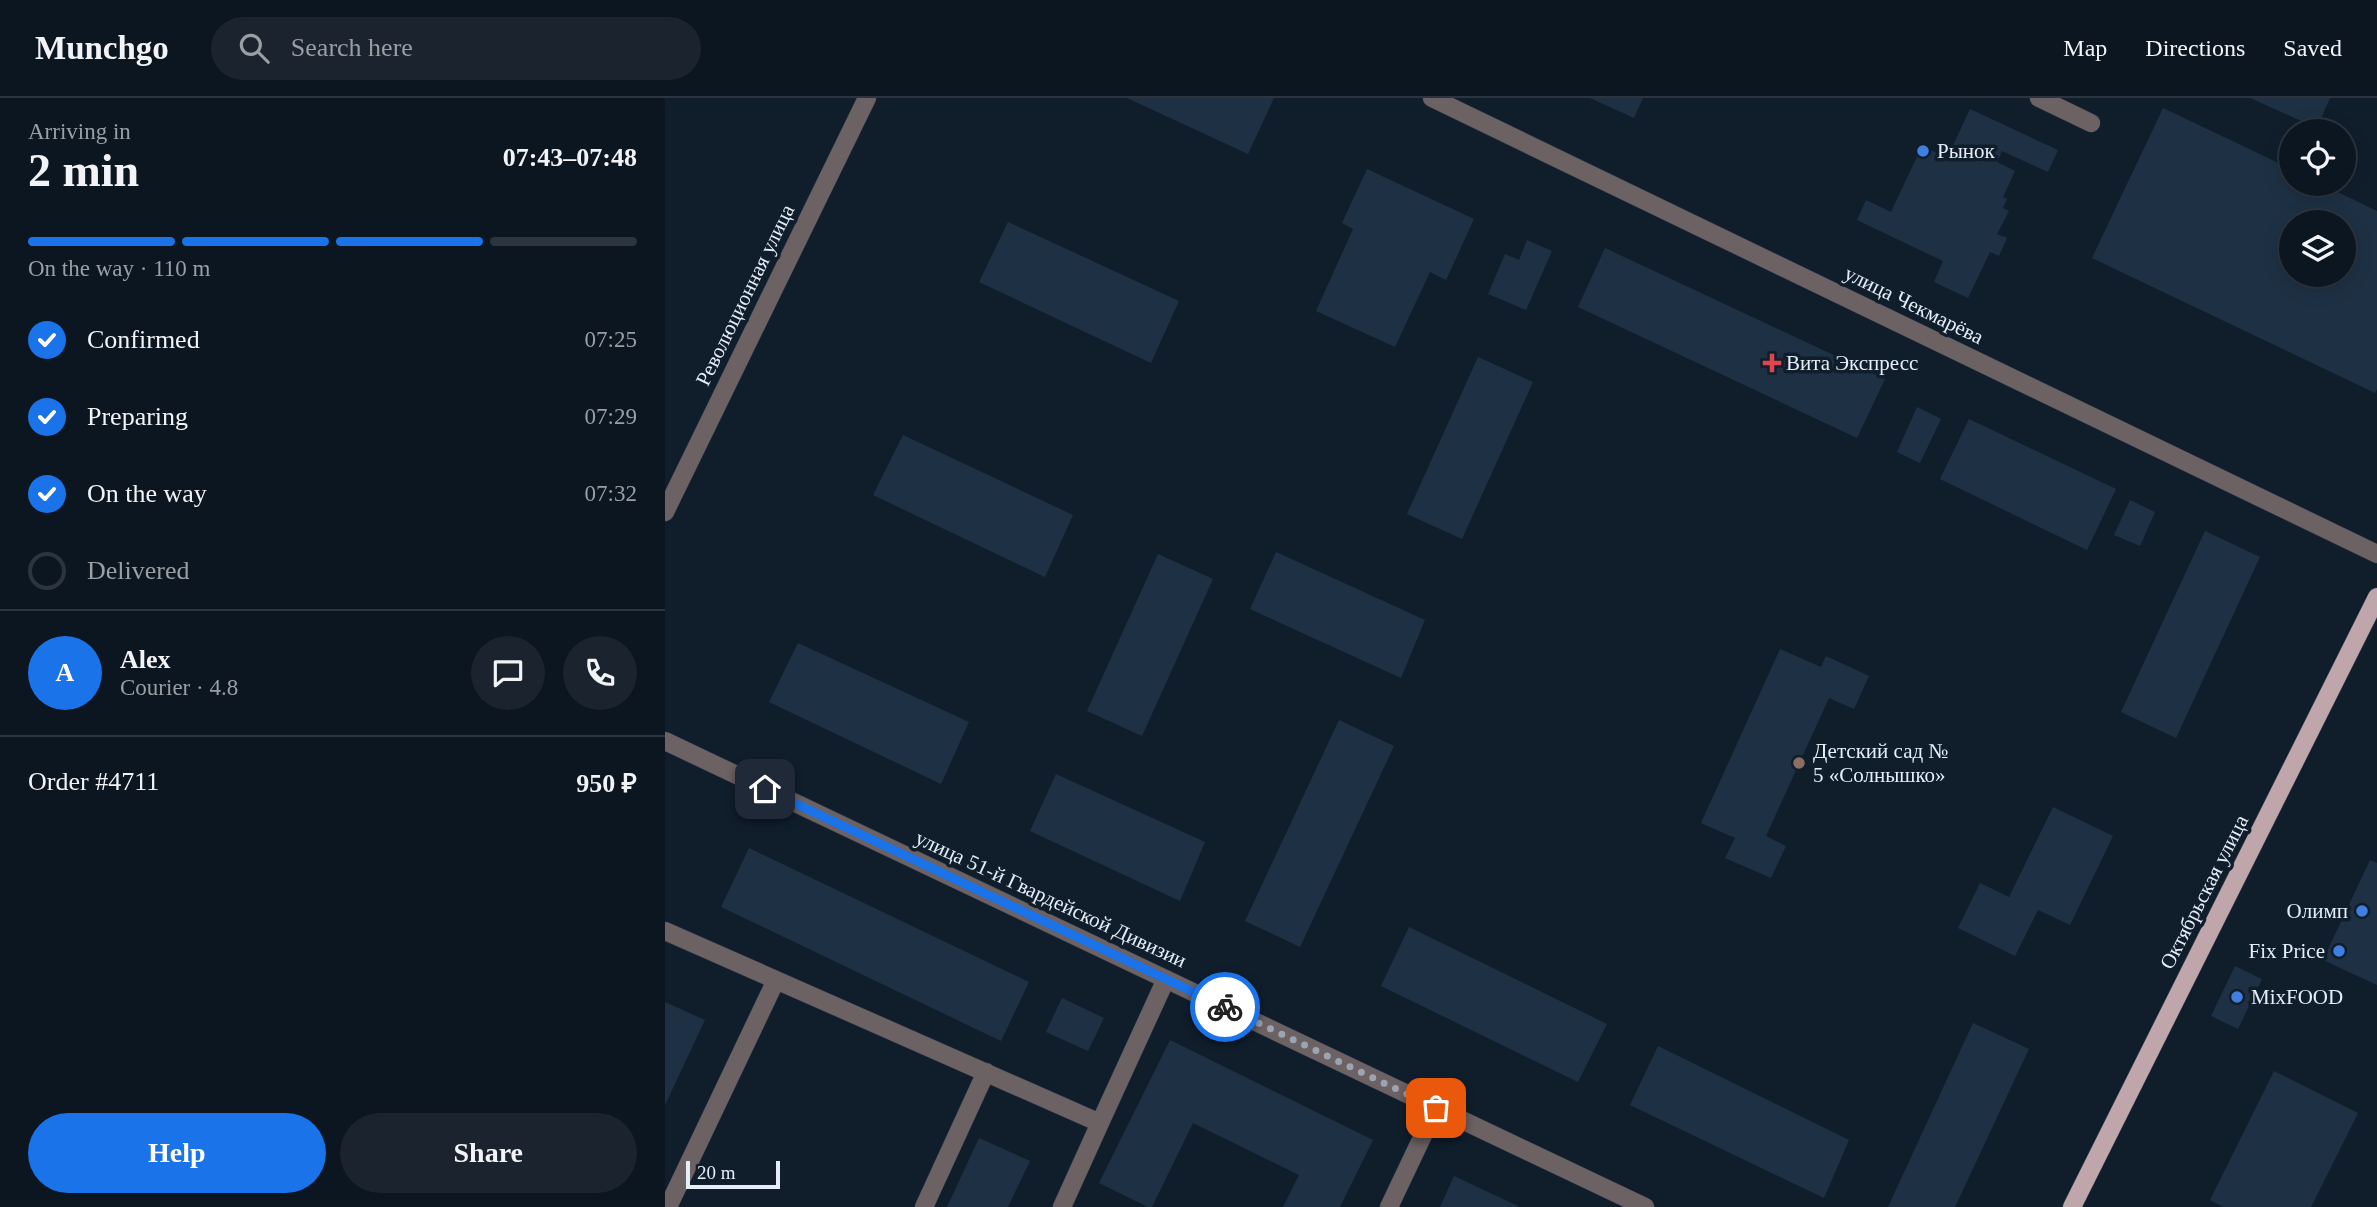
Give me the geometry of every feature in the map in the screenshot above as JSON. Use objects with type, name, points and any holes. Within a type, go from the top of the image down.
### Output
[{"type":"main road","name":"Октябрьская улица","points":[[2072,1207],[2377,597]]},
{"type":"street","name":"Революционная улица","points":[[665,512],[867,98]]},
{"type":"street","name":"улица Чекмарёва","points":[[1432,98],[2377,554]]},
{"type":"street","points":[[2039,98],[2091,123]]},
{"type":"street","name":"улица 51-й Гвардейской Дивизии","points":[[665,741],[1645,1207]]},
{"type":"street","points":[[665,931],[1100,1123]]},
{"type":"street","points":[[1062,1207],[1166,979]]},
{"type":"street","points":[[668,1207],[776,980]]},
{"type":"street","points":[[924,1207],[986,1072]]},
{"type":"street","points":[[1389,1207],[1436,1108]]},
{"type":"building","points":[[1127,98],[1274,98],[1248,154]]},
{"type":"building","points":[[1590,98],[1643,98],[1634,118]]},
{"type":"building","points":[[2250,98],[2330,98],[2321,119],[2297,119]]},
{"type":"building","points":[[2163,108],[2279,163],[2279,196],[2346,196],[2377,211],[2375,393],[2092,258]]},
{"type":"building","points":[[1970,109],[2058,150],[2048,172],[2002,151],[1997,162],[2015,171],[2003,197],[2007,199],[2003,208],[2009,211],[1997,234],[2007,238],[1999,256],[1990,252],[1968,298],[1934,282],[1943,261],[1857,220],[1866,200],[1891,212],[1922,146],[1947,158]]},
{"type":"building","points":[[1367,169],[1474,219],[1446,280],[1430,272],[1395,347],[1316,311],[1353,229],[1342,223]]},
{"type":"building","points":[[1008,222],[1179,301],[1151,363],[979,282]]},
{"type":"building","points":[[1527,240],[1552,251],[1526,310],[1488,294],[1505,254],[1519,260]]},
{"type":"building","points":[[1605,248],[1885,379],[1857,438],[1578,307]]},
{"type":"building","points":[[1478,357],[1533,382],[1462,539],[1407,514]]},
{"type":"building","points":[[1917,407],[1941,419],[1920,463],[1897,452]]},
{"type":"building","points":[[1969,419],[2116,489],[2087,550],[1940,479]]},
{"type":"building","points":[[903,435],[1073,515],[1045,577],[873,495]]},
{"type":"building","points":[[2130,500],[2155,512],[2140,546],[2114,535]]},
{"type":"building","points":[[2205,531],[2260,557],[2176,738],[2121,712]]},
{"type":"building","points":[[1276,552],[1425,620],[1401,678],[1250,609]]},
{"type":"building","points":[[1158,554],[1213,579],[1142,736],[1087,711]]},
{"type":"building","points":[[798,643],[969,722],[941,784],[769,702]]},
{"type":"building","points":[[1780,649],[1821,667],[1826,656],[1869,676],[1854,709],[1829,698],[1766,836],[1786,846],[1771,878],[1725,858],[1735,838],[1701,823]]},
{"type":"building","points":[[1339,720],[1394,746],[1300,947],[1245,921]]},
{"type":"building","points":[[1056,774],[1205,842],[1180,901],[1030,831]]},
{"type":"building","points":[[2053,807],[2113,836],[2070,925],[2038,910],[2015,956],[1958,928],[1980,883],[2009,897]]},
{"type":"building","points":[[749,848],[1029,982],[1001,1041],[721,907]]},
{"type":"building","name":"Олимп","points":[[2370,860],[2377,863],[2377,985],[2323,960]]},
{"type":"building","points":[[1409,927],[1607,1024],[1578,1082],[1381,986]]},
{"type":"building","name":"MixFOOD","points":[[2235,966],[2262,979],[2238,1029],[2211,1016]]},
{"type":"building","points":[[1062,998],[1104,1018],[1088,1051],[1046,1032]]},
{"type":"building","points":[[665,1002],[705,1020],[665,1105]]},
{"type":"building","points":[[1973,1023],[2029,1049],[1955,1207],[1888,1207]]},
{"type":"building","points":[[1170,1040],[1373,1140],[1340,1207],[1283,1207],[1299,1175],[1193,1123],[1152,1207],[1099,1183]]},
{"type":"building","points":[[1658,1046],[1849,1140],[1824,1198],[1630,1105]]},
{"type":"building","points":[[2274,1071],[2358,1113],[2311,1207],[2223,1207],[2210,1200]]},
{"type":"building","points":[[979,1138],[1030,1161],[1008,1207],[947,1207]]},
{"type":"building","points":[[1454,1176],[1520,1207],[1440,1207]]},
{"type":"way so far","points":[[1225,1007],[1436,1108]]},
{"type":"place","name":"Рынок","points":[[1923,151]]},
{"type":"place","name":"Вита Экспресс","points":[[1772,363]]},
{"type":"place","name":"Детский сад № 5 «Солнышко»","points":[[1799,763]]},
{"type":"place","name":"Олимп","points":[[2362,911]]},
{"type":"place","name":"Fix Price","points":[[2339,951]]},
{"type":"place","name":"MixFOOD","points":[[2237,997]]},
{"type":"route","points":[[765,789],[1225,1007]]}]
